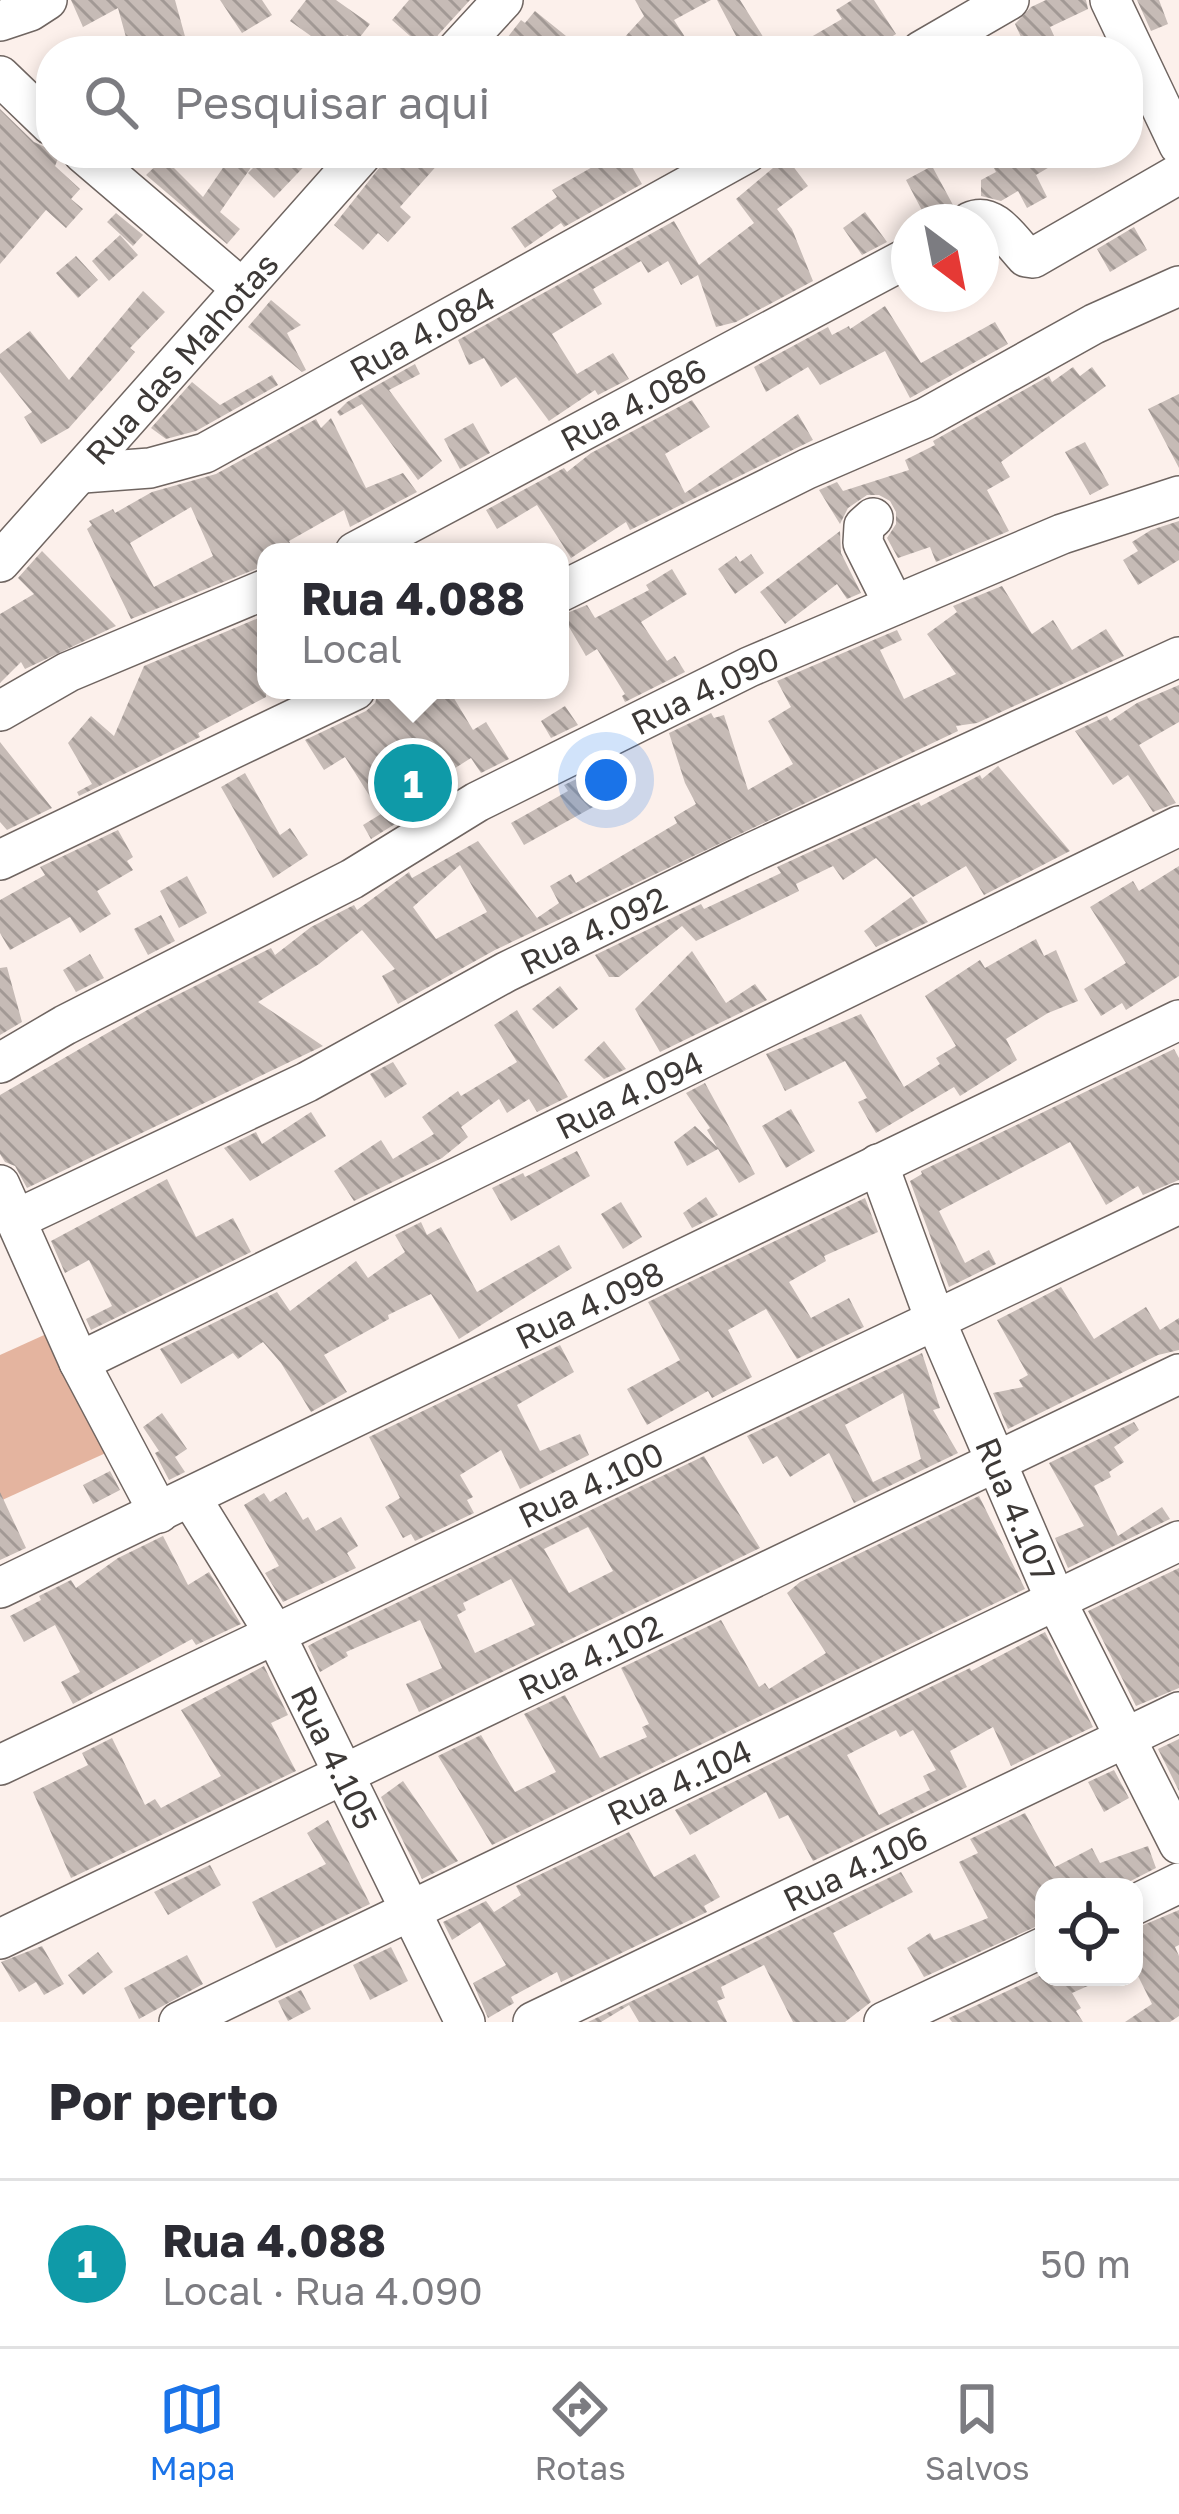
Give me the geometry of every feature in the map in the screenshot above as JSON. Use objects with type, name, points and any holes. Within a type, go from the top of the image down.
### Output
[{"type":"street","points":[[0,21],[47,0]]},
{"type":"street","points":[[470,36],[503,0]]},
{"type":"street","points":[[947,36],[1009,0]]},
{"type":"street","points":[[1110,0],[1127,36]]},
{"type":"street","points":[[1143,69],[1179,145]]},
{"type":"street","points":[[0,76],[36,110]]},
{"type":"street","points":[[101,168],[240,287]]},
{"type":"street","name":"Rua das Mahotas","points":[[0,562],[349,168]]},
{"type":"street","name":"Rua 4.084","points":[[83,473],[150,468],[205,453],[720,168]]},
{"type":"street","points":[[999,229],[1026,257],[1033,258],[1179,174]]},
{"type":"street","name":"Rua 4.086","points":[[373,543],[891,267]]},
{"type":"street","points":[[569,588],[807,469],[925,418],[1094,325],[1179,286]]},
{"type":"street","name":"Rua 4.090","points":[[0,1064],[65,1024],[352,879],[477,802],[749,668],[1063,534],[1179,496]]},
{"type":"street","points":[[873,518],[864,526],[863,543],[895,605]]},
{"type":"street","points":[[0,711],[68,672],[257,593]]},
{"type":"street","name":"Rua 4.092","points":[[9,1202],[307,1082],[506,972],[719,868],[1179,657]]},
{"type":"street","points":[[0,860],[337,699]]},
{"type":"street","name":"Rua 4.094","points":[[80,1362],[1179,826]]},
{"type":"street","name":"Rua 4.098","points":[[0,1588],[1179,1020]]},
{"type":"street","name":"Rua 4.107","points":[[878,1164],[936,1322],[1056,1600],[1179,1844]]},
{"type":"street","name":"Rua 4.105","points":[[9,1202],[80,1362],[175,1505],[275,1634],[465,2022]]},
{"type":"street","name":"Rua 4.100","points":[[0,1765],[1179,1204]]},
{"type":"street","name":"Rua 4.102","points":[[0,1939],[1179,1374]]},
{"type":"street","name":"Rua 4.104","points":[[179,2022],[1179,1541]]},
{"type":"street","name":"Rua 4.106","points":[[533,2022],[1179,1712]]},
{"type":"street","points":[[1143,1900],[1179,1883]]},
{"type":"street","points":[[884,2022],[1035,1951]]},
{"type":"shaded area","points":[[53,1331],[108,1452],[0,1501],[0,1355]]},
{"type":"building","points":[[71,0],[175,0],[185,36],[126,36],[118,8],[83,27]]},
{"type":"building","points":[[220,0],[262,0],[272,15],[242,33]]},
{"type":"building","points":[[306,0],[336,0],[370,24],[361,36],[311,36],[290,21]]},
{"type":"building","points":[[409,0],[470,0],[438,36],[410,36],[392,20]]},
{"type":"building","points":[[635,0],[711,0],[674,20],[684,36],[626,36],[644,16]]},
{"type":"building","points":[[717,0],[740,0],[763,36],[736,36]]},
{"type":"building","points":[[852,0],[874,0],[896,34],[813,36],[842,19],[836,10]]},
{"type":"building","points":[[1046,0],[1086,0],[1088,9],[1050,27],[1054,36],[1021,36],[1015,24],[1031,7]]},
{"type":"building","points":[[1137,0],[1159,0],[1168,24],[1151,31]]},
{"type":"building","points":[[535,11],[566,36],[509,36],[521,20],[525,23]]},
{"type":"building","points":[[0,109],[36,143],[36,168],[57,168],[80,189],[71,199],[83,209],[66,228],[46,210],[0,264]]},
{"type":"building","points":[[153,168],[174,168],[203,197],[223,168],[251,168],[220,212],[240,229],[227,244],[146,175]]},
{"type":"building","points":[[253,168],[303,168],[274,198],[248,173]]},
{"type":"building","points":[[379,168],[435,168],[400,207],[411,217],[388,242],[378,233],[363,250],[334,225]]},
{"type":"building","points":[[591,168],[633,168],[642,184],[564,227],[561,223],[525,248],[511,228],[557,197],[552,190]]},
{"type":"building","points":[[773,168],[794,168],[808,186],[777,209],[792,229],[813,281],[736,322],[716,327],[698,275],[681,285],[668,261],[648,273],[641,261],[593,289],[602,304],[552,334],[577,374],[613,353],[629,379],[598,395],[595,390],[549,421],[516,377],[501,387],[484,358],[469,365],[458,340],[674,221],[699,265],[754,223],[736,199]]},
{"type":"building","points":[[933,168],[952,204],[919,204],[906,180]]},
{"type":"building","points":[[994,168],[1048,168],[1036,175],[1047,197],[1027,208],[1018,191],[1001,201],[981,196],[981,180],[996,172]]},
{"type":"building","points":[[865,212],[887,242],[862,255],[843,228]]},
{"type":"building","points":[[116,213],[143,235],[133,246],[107,222]]},
{"type":"building","points":[[1134,227],[1147,250],[1110,272],[1097,249]]},
{"type":"building","points":[[120,235],[138,255],[109,281],[92,261]]},
{"type":"building","points":[[76,256],[98,280],[78,298],[56,273]]},
{"type":"building","points":[[143,291],[165,312],[130,348],[135,352],[69,428],[41,444],[24,417],[32,412],[0,372],[0,354],[30,331],[69,380]]},
{"type":"building","points":[[271,300],[301,325],[287,333],[306,370],[302,372],[248,327]]},
{"type":"building","points":[[885,306],[921,363],[995,322],[1008,344],[910,398],[885,351],[820,385],[808,367],[766,392],[754,367],[828,327],[832,335],[850,329]]},
{"type":"building","points":[[415,364],[420,374],[389,390],[442,461],[418,480],[362,404],[340,416],[337,412]]},
{"type":"building","points":[[1073,367],[1080,376],[1092,367],[1106,386],[1001,462],[1010,477],[987,490],[1009,531],[936,562],[930,547],[898,558],[887,538],[896,524],[890,501],[867,495],[848,508],[840,524],[819,490],[837,482],[843,491],[909,470],[905,460],[935,445],[933,441]]},
{"type":"building","points":[[272,375],[278,385],[196,431],[166,439],[151,428],[192,382],[220,405]]},
{"type":"building","points":[[1179,394],[1179,468],[1148,409]]},
{"type":"building","points":[[692,400],[710,427],[665,454],[685,493],[798,414],[813,440],[630,530],[626,522],[571,558],[569,543],[561,543],[537,505],[497,529],[486,510],[564,468],[567,472],[591,453]]},
{"type":"building","points":[[331,418],[366,488],[403,473],[417,492],[350,527],[344,510],[290,543],[257,543],[257,569],[131,619],[87,529],[92,525],[89,521],[113,509],[115,513],[152,492],[216,474],[316,419],[321,428]],"holes":[[[191,507],[213,556],[154,587],[130,543]]]},
{"type":"building","points":[[473,423],[490,453],[460,469],[444,439]]},
{"type":"building","points":[[1085,442],[1109,485],[1090,495],[1065,452]]},
{"type":"building","points":[[1179,521],[1179,560],[1138,585],[1123,560],[1138,551],[1132,542]]},
{"type":"building","points":[[840,531],[841,553],[861,593],[847,599],[837,584],[785,624],[760,592]]},
{"type":"building","points":[[42,551],[116,626],[25,669],[21,662],[0,683],[0,614],[34,594],[18,578]]},
{"type":"building","points":[[751,554],[764,573],[735,594],[718,569],[736,556],[740,562]]},
{"type":"building","points":[[672,569],[687,594],[641,622],[667,661],[675,656],[685,672],[625,702],[625,694],[597,649],[586,656],[569,627],[569,612],[587,605],[595,618],[649,590],[646,585]]},
{"type":"building","points":[[1002,586],[1032,634],[1053,620],[1072,650],[1106,629],[1124,656],[977,723],[956,726],[958,731],[495,950],[398,1004],[382,976],[395,969],[362,930],[258,1002],[323,1046],[27,1188],[15,1166],[0,1154],[0,1095],[149,1009],[271,948],[275,955],[311,927],[354,905],[357,910],[409,872],[412,878],[478,841],[537,918],[559,903],[550,886],[571,874],[576,883],[677,823],[674,817],[696,804],[669,733],[711,713],[714,718],[724,715],[748,790],[793,764],[768,721],[791,707],[777,681],[897,630],[902,640],[880,650],[904,699],[956,674],[927,634],[957,612],[953,606]],"holes":[[[460,865],[487,912],[436,939],[413,907]]]},
{"type":"building","points":[[257,619],[257,699],[262,699],[198,733],[200,737],[79,796],[77,792],[92,784],[68,743],[91,716],[114,736],[144,666]]},
{"type":"building","points":[[1179,685],[1179,722],[1139,745],[1176,803],[1153,812],[1128,775],[1113,785],[1075,731],[1107,716],[1110,721]]},
{"type":"building","points":[[376,699],[454,699],[473,730],[486,722],[509,759],[481,773],[471,758],[433,782],[443,794],[371,839],[363,825],[381,814],[345,757],[324,770],[305,740]]},
{"type":"building","points":[[565,706],[578,725],[551,738],[541,721]]},
{"type":"building","points":[[0,742],[52,808],[7,830],[0,822]]},
{"type":"building","points":[[998,766],[1070,851],[984,895],[966,866],[913,897],[876,858],[843,880],[833,866],[796,884],[799,891],[696,941],[682,926],[619,977],[609,977],[595,955],[701,904],[704,909],[781,873],[777,867],[919,802],[921,806],[980,775],[982,779]]},
{"type":"building","points":[[591,772],[602,790],[590,797],[595,806],[524,845],[511,823],[568,791],[564,785]]},
{"type":"building","points":[[245,773],[280,835],[290,828],[308,855],[273,878],[221,787]]},
{"type":"building","points":[[118,830],[133,857],[127,861],[133,870],[97,891],[111,914],[80,933],[70,917],[10,950],[0,933],[0,900],[45,875],[40,867]]},
{"type":"building","points":[[1179,866],[1179,976],[1126,1010],[1122,1003],[1101,1016],[1084,989],[1126,963],[1090,907],[1133,881],[1139,891]]},
{"type":"building","points":[[187,876],[207,913],[179,928],[160,891]]},
{"type":"building","points":[[911,897],[928,922],[876,947],[864,931]]},
{"type":"building","points":[[161,915],[175,941],[148,955],[134,929]]},
{"type":"building","points":[[1036,939],[1044,956],[1056,950],[1078,1001],[1006,1039],[1017,1060],[960,1096],[954,1087],[876,1133],[858,1102],[867,1098],[845,1061],[785,1091],[766,1054],[861,1014],[904,1087],[940,1064],[936,1058],[956,1046],[925,996],[980,960],[985,968]]},
{"type":"building","points":[[692,951],[726,1003],[755,984],[767,1000],[660,1052],[635,1009]]},
{"type":"building","points":[[90,954],[104,978],[76,992],[63,970]]},
{"type":"building","points":[[7,967],[22,1022],[0,1035],[0,968]]},
{"type":"building","points":[[560,986],[578,1009],[553,1029],[532,1009]]},
{"type":"building","points":[[517,1010],[568,1097],[537,1112],[529,1099],[507,1113],[499,1099],[461,1127],[468,1137],[442,1158],[354,1201],[334,1171],[381,1140],[393,1159],[434,1134],[422,1117],[458,1091],[461,1096],[517,1062],[494,1025]]},
{"type":"building","points":[[604,1041],[626,1069],[604,1079],[584,1060]]},
{"type":"building","points":[[1174,1049],[1179,1058],[1179,1180],[1143,1195],[1138,1186],[1106,1205],[1070,1142],[939,1211],[965,1263],[989,1250],[996,1264],[949,1287],[910,1181],[921,1171]]},
{"type":"building","points":[[393,1062],[407,1084],[385,1098],[370,1074]]},
{"type":"building","points":[[705,1083],[755,1174],[739,1183],[718,1149],[687,1166],[674,1142],[695,1126],[717,1147],[686,1093]]},
{"type":"building","points":[[791,1109],[815,1151],[786,1168],[762,1126]]},
{"type":"building","points":[[311,1112],[326,1136],[250,1181],[224,1148],[256,1132],[262,1144]]},
{"type":"building","points":[[577,1151],[590,1176],[511,1221],[492,1188]]},
{"type":"building","points":[[167,1179],[196,1237],[233,1218],[251,1252],[91,1330],[86,1319],[112,1306],[89,1260],[65,1273],[51,1241]]},
{"type":"building","points":[[706,1197],[718,1215],[692,1228],[683,1213]]},
{"type":"building","points":[[865,1198],[878,1232],[824,1256],[826,1261],[789,1282],[811,1318],[849,1298],[864,1327],[797,1359],[766,1309],[728,1330],[752,1377],[712,1398],[708,1391],[647,1425],[627,1389],[680,1360],[648,1302]]},
{"type":"building","points":[[621,1202],[642,1237],[623,1249],[601,1214]]},
{"type":"building","points":[[421,1222],[427,1235],[441,1227],[477,1292],[559,1245],[572,1268],[459,1339],[431,1294],[388,1315],[389,1319],[324,1355],[347,1392],[311,1412],[263,1342],[238,1359],[233,1353],[181,1384],[160,1349],[277,1292],[290,1311],[356,1261],[368,1278],[405,1252],[395,1235]]},
{"type":"building","points":[[1061,1287],[1094,1339],[1146,1307],[1160,1330],[1179,1318],[1179,1350],[1158,1355],[1008,1429],[993,1393],[1023,1387],[1019,1380],[1028,1375],[997,1320]]},
{"type":"building","points":[[560,1345],[574,1372],[517,1405],[540,1451],[580,1434],[589,1455],[520,1489],[501,1450],[460,1475],[473,1497],[467,1500],[474,1513],[415,1541],[411,1534],[403,1538],[385,1507],[400,1498],[369,1437]]},
{"type":"building","points":[[922,1353],[940,1408],[933,1410],[958,1453],[854,1503],[829,1453],[790,1477],[777,1456],[763,1464],[747,1436]],"holes":[[[903,1393],[921,1459],[873,1482],[845,1425]]]},
{"type":"building","points":[[162,1413],[187,1449],[175,1457],[185,1472],[169,1480],[155,1453],[159,1451],[143,1427]]},
{"type":"building","points":[[1134,1422],[1139,1430],[1114,1447],[1124,1462],[1094,1486],[1118,1536],[1162,1507],[1170,1519],[1068,1568],[1055,1538],[1084,1526],[1049,1463]]},
{"type":"building","points":[[704,1456],[760,1548],[419,1712],[406,1684],[442,1668],[420,1620],[346,1652],[348,1656],[320,1672],[308,1646]],"holes":[[[588,1527],[613,1571],[569,1593],[544,1549]],[[511,1579],[535,1625],[475,1653],[457,1615],[466,1610],[463,1603]]]},
{"type":"building","points":[[110,1471],[120,1490],[93,1504],[83,1485]]},
{"type":"building","points":[[0,1492],[26,1548],[0,1560]]},
{"type":"building","points":[[286,1492],[316,1531],[341,1517],[358,1546],[347,1553],[356,1568],[283,1602],[265,1573],[279,1566],[244,1505],[264,1493],[270,1502]]},
{"type":"building","points":[[979,1496],[1025,1589],[492,1845],[438,1756],[481,1735],[515,1792],[556,1772],[524,1714],[565,1695],[600,1758],[647,1737],[642,1727],[649,1724],[621,1668],[721,1620],[759,1687],[765,1683],[769,1689],[826,1653],[787,1593],[800,1582]]},
{"type":"building","points":[[163,1536],[188,1585],[209,1572],[241,1624],[196,1645],[192,1639],[73,1704],[61,1682],[80,1672],[55,1625],[24,1642],[10,1616],[71,1580],[76,1588],[118,1558]]},
{"type":"building","points":[[1179,1568],[1179,1688],[1136,1706],[1088,1611]]},
{"type":"building","points":[[1045,1632],[1093,1727],[1011,1766],[993,1727],[950,1751],[967,1787],[813,1861],[788,1815],[779,1819],[766,1792],[690,1835],[675,1810],[970,1668]],"holes":[[[896,1730],[900,1737],[913,1730],[936,1770],[923,1776],[930,1790],[879,1815],[847,1755]]]},
{"type":"building","points":[[264,1666],[288,1715],[271,1723],[296,1771],[71,1878],[33,1792],[88,1765],[82,1753],[112,1738],[145,1805],[155,1799],[161,1808],[221,1776],[181,1710]]},
{"type":"building","points":[[1179,1739],[1179,1791],[1158,1749]]},
{"type":"building","points":[[1114,1770],[1129,1798],[1104,1812],[1088,1782]]},
{"type":"building","points":[[403,1781],[458,1861],[422,1879],[381,1797]]},
{"type":"building","points":[[1025,1813],[1055,1867],[1092,1848],[1100,1863],[1148,1846],[1156,1868],[1137,1878],[1035,1878],[1035,1927],[924,1977],[907,1948],[930,1933],[934,1940],[988,1918],[959,1862],[978,1853],[970,1839]]},
{"type":"building","points":[[328,1820],[370,1904],[276,1948],[252,1902],[326,1864],[307,1833]]},
{"type":"building","points":[[629,1832],[654,1877],[695,1854],[720,1897],[704,1906],[707,1912],[561,1982],[557,1972],[511,1997],[514,2003],[488,2018],[473,1983],[506,1965],[480,1922],[452,1940],[443,1922],[486,1901],[494,1912],[521,1895],[516,1886]]},
{"type":"building","points":[[210,1865],[221,1885],[168,1915],[154,1892]]},
{"type":"building","points":[[901,1872],[913,1892],[833,1933],[871,2002],[845,2022],[793,2022],[764,1965],[721,1987],[725,1998],[717,2001],[727,2022],[639,2022],[629,2005],[601,2022],[588,2022]]},
{"type":"building","points":[[1179,1910],[1179,1945],[1175,1947],[1179,2016],[1170,2022],[1125,2022],[1152,2004],[1143,1986],[1143,1925]]},
{"type":"building","points":[[42,1946],[64,1984],[44,1995],[36,1982],[19,1992],[1,1962]]},
{"type":"building","points":[[391,1947],[408,1981],[370,2000],[353,1965]]},
{"type":"building","points":[[98,1952],[113,1972],[83,1995],[68,1975]]},
{"type":"building","points":[[187,1955],[203,1984],[139,2019],[124,1988]]},
{"type":"building","points":[[1035,1978],[1035,1986],[1088,1986],[1072,1993],[1083,2022],[952,2022],[949,2018]]},
{"type":"building","points":[[301,1990],[311,2009],[288,2021],[278,2001]]},
{"type":"place","name":"Rua 4.088","points":[[413,783]]}]
